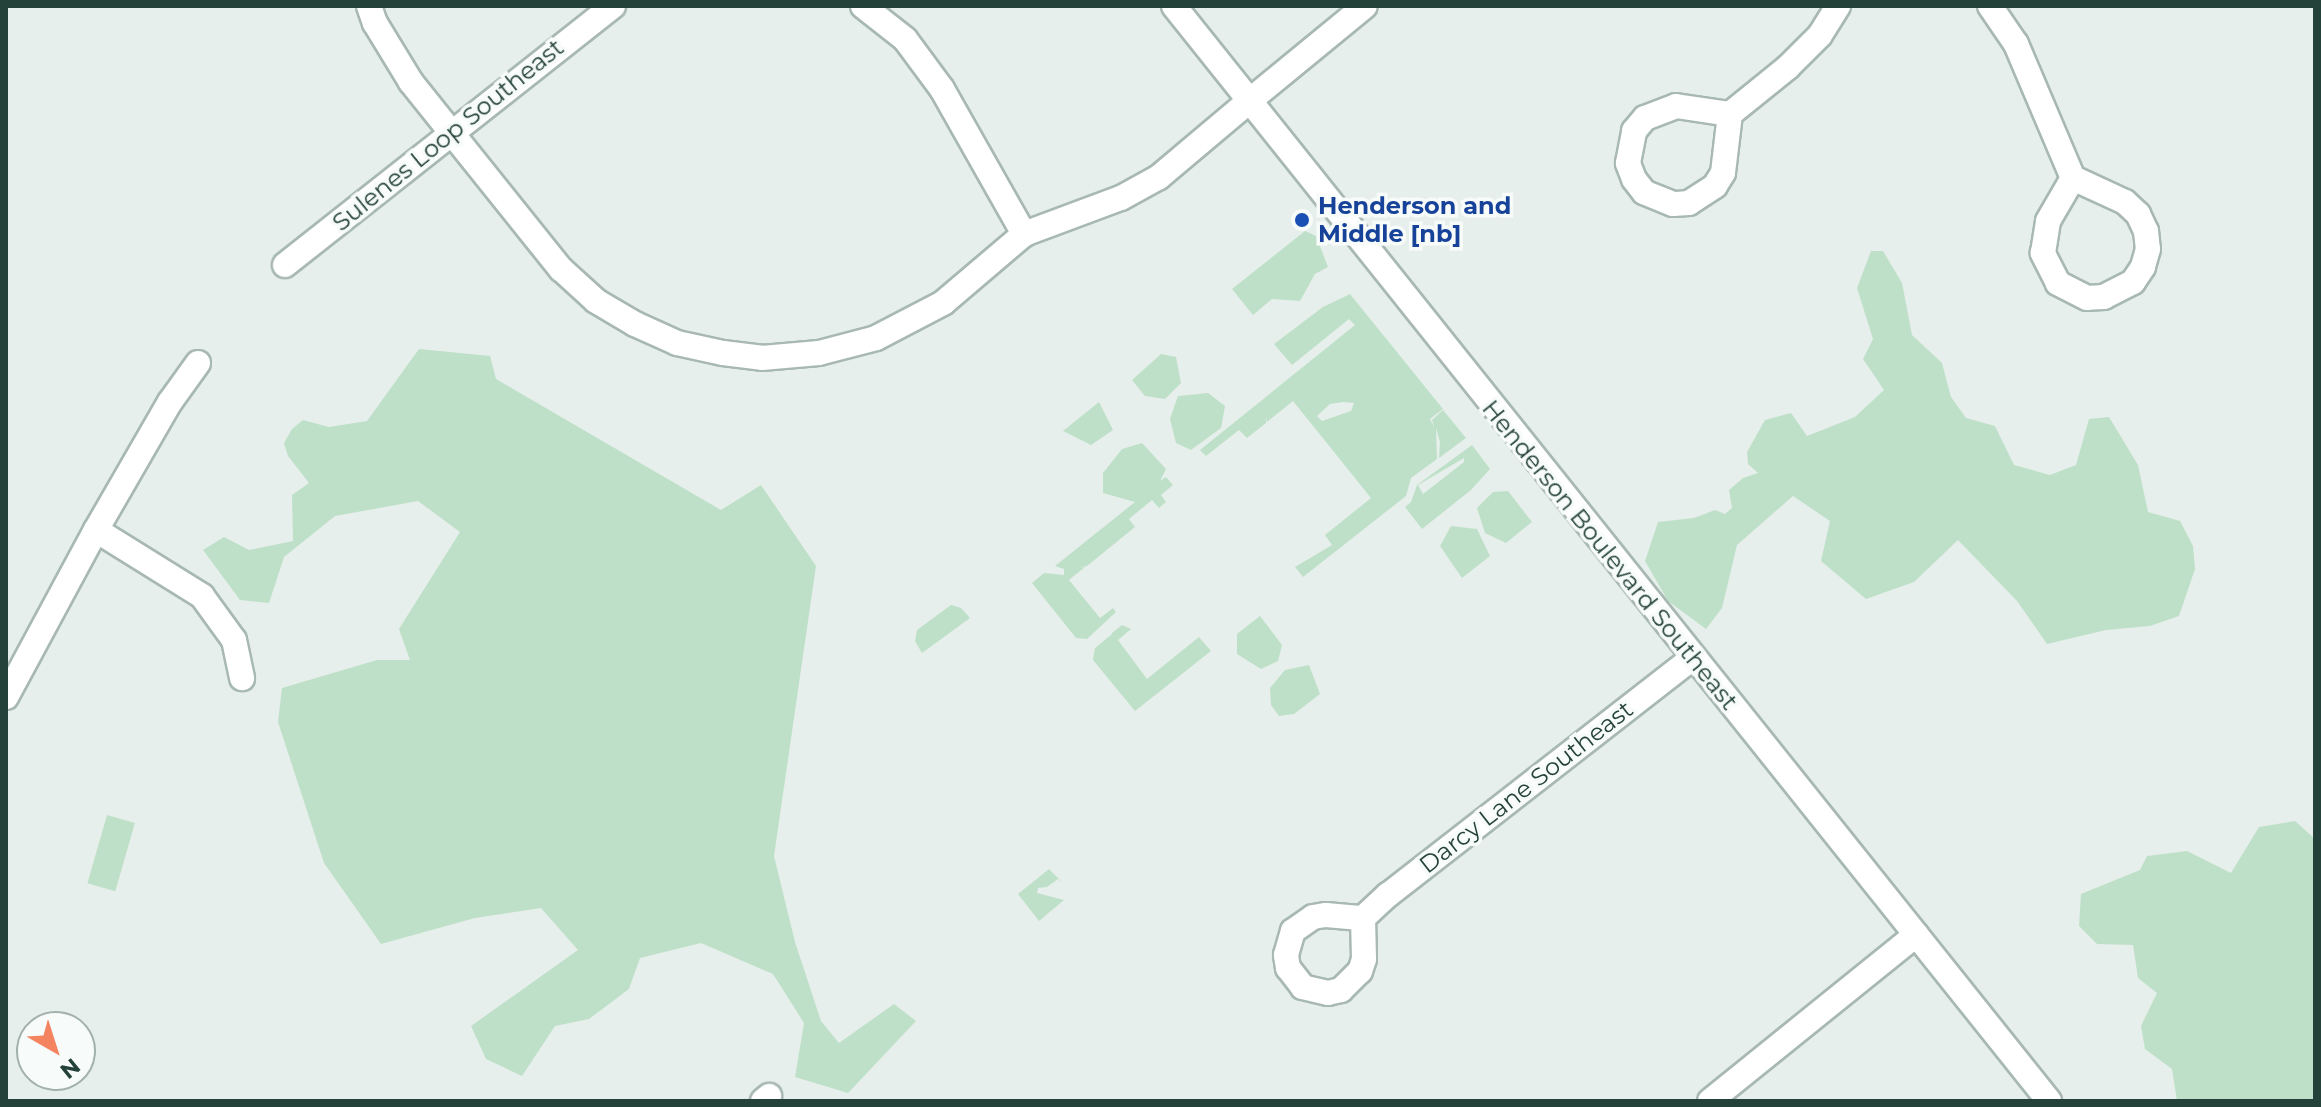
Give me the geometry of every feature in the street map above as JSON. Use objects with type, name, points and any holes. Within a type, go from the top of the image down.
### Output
[{"type":"street","points":[[369,6],[375,23],[411,82],[561,269],[596,301],[635,324],[677,343],[762,358],[819,353],[876,338],[943,303],[1024,234],[1121,198],[1159,177],[1365,6]]},
{"type":"street","name":"Sulenes Loop Southeast","points":[[285,265],[613,6]]},
{"type":"street","points":[[863,6],[905,39],[942,89],[1024,234]]},
{"type":"street","name":"Henderson Boulevard Southeast","points":[[1174,6],[2049,1101]]},
{"type":"street","points":[[1730,114],[1676,106],[1645,118],[1628,147],[1628,163],[1634,179],[1657,200],[1673,204],[1703,196],[1723,173],[1730,114],[1788,67],[1820,35],[1838,6]]},
{"type":"street","points":[[1990,6],[2016,44],[2073,178],[2125,202],[2138,214],[2146,231],[2148,249],[2143,267],[2126,287],[2104,297],[2079,295],[2058,283],[2048,269],[2043,253],[2048,221],[2073,178]]},
{"type":"street","points":[[6,697],[96,530],[170,402],[198,363]]},
{"type":"street","points":[[96,530],[202,596],[234,640],[242,678]]},
{"type":"street","name":"Darcy Lane Southeast","points":[[1363,918],[1388,895],[1692,658]]},
{"type":"street","points":[[1710,1101],[1916,935]]},
{"type":"green space","points":[[1305,231],[1316,236],[1328,267],[1315,274],[1300,301],[1272,299],[1253,315],[1232,289]]},
{"type":"green space","points":[[1871,251],[1883,251],[1902,283],[1912,335],[1942,363],[1951,397],[1966,418],[1995,426],[2014,465],[2050,475],[2076,465],[2089,419],[2109,417],[2138,465],[2148,512],[2180,521],[2193,546],[2195,569],[2179,616],[2150,626],[2106,630],[2047,644],[2017,601],[1958,540],[1914,582],[1866,599],[1821,561],[1830,521],[1793,496],[1737,545],[1722,608],[1706,629],[1668,601],[1645,561],[1658,522],[1694,518],[1715,510],[1725,514],[1732,508],[1729,490],[1743,478],[1758,473],[1748,464],[1747,452],[1765,420],[1791,413],[1807,436],[1855,417],[1884,390],[1863,359],[1873,339],[1857,288]]},
{"type":"green space","points":[[1350,294],[1443,409],[1430,419],[1434,427],[1432,420],[1443,410],[1466,438],[1439,458],[1440,442],[1436,428],[1437,459],[1411,478],[1406,496],[1303,577],[1295,567],[1332,545],[1325,535],[1371,498],[1293,401],[1267,422],[1266,417],[1266,423],[1247,438],[1239,430],[1206,456],[1200,450],[1355,325],[1349,319],[1292,365],[1274,344],[1323,307]],"holes":[[[1354,403],[1351,411],[1322,421],[1317,416],[1330,404]]]},
{"type":"green space","points":[[419,349],[490,356],[496,379],[721,510],[761,485],[816,566],[774,856],[795,942],[821,1021],[839,1043],[894,1004],[916,1021],[848,1093],[795,1077],[804,1023],[773,974],[701,943],[640,958],[629,989],[589,1019],[555,1026],[522,1076],[486,1059],[471,1026],[578,950],[541,908],[475,918],[381,944],[324,863],[278,722],[282,688],[377,660],[410,660],[399,629],[460,532],[418,501],[335,516],[284,557],[269,603],[240,600],[203,550],[224,537],[249,550],[293,541],[292,495],[309,483],[288,456],[284,443],[292,429],[303,420],[329,427],[367,421]]},
{"type":"green space","points":[[1161,354],[1176,357],[1181,383],[1165,399],[1145,396],[1132,380]]},
{"type":"green space","points":[[1208,393],[1225,406],[1221,428],[1191,450],[1176,443],[1170,419],[1178,396]]},
{"type":"green space","points":[[1099,402],[1113,430],[1091,445],[1063,431]]},
{"type":"green space","points":[[1142,443],[1166,469],[1160,481],[1166,477],[1173,485],[1161,495],[1166,502],[1159,508],[1152,500],[1129,519],[1135,527],[1087,566],[1078,568],[1085,567],[1069,580],[1100,618],[1113,608],[1116,612],[1087,639],[1076,638],[1032,583],[1044,573],[1064,575],[1064,569],[1055,566],[1135,502],[1103,493],[1103,473],[1122,449]]},
{"type":"green space","points":[[1472,445],[1490,469],[1471,490],[1422,529],[1405,507],[1411,502],[1417,485]],"holes":[[[1464,458],[1464,462],[1423,494],[1418,485]]]},
{"type":"green space","points":[[1508,491],[1532,522],[1506,543],[1485,533],[1477,508],[1493,492]]},
{"type":"green space","points":[[1451,526],[1477,529],[1490,556],[1462,578],[1440,546]]},
{"type":"green space","points":[[951,605],[961,608],[970,618],[922,653],[915,641],[917,630]]},
{"type":"green space","points":[[1260,616],[1282,645],[1278,661],[1261,669],[1237,654],[1237,634]]},
{"type":"green space","points":[[1122,625],[1131,629],[1118,640],[1147,679],[1199,637],[1211,651],[1135,711],[1093,660],[1095,648]]},
{"type":"green space","points":[[1309,665],[1320,694],[1294,714],[1279,716],[1271,705],[1270,688],[1285,670]]},
{"type":"green space","points":[[107,815],[135,823],[115,891],[87,883]]},
{"type":"green space","points":[[2295,821],[2315,839],[2315,1101],[2177,1101],[2172,1069],[2145,1049],[2141,1026],[2157,993],[2138,978],[2133,945],[2097,944],[2079,926],[2081,894],[2140,870],[2147,856],[2187,851],[2231,873],[2259,827]]},
{"type":"green space","points":[[1049,869],[1064,884],[1058,879],[1047,887],[1038,888],[1037,893],[1064,900],[1039,921],[1018,894]]},
{"type":"place","name":"Henderson and Middle [nb]","points":[[1302,220]]}]
